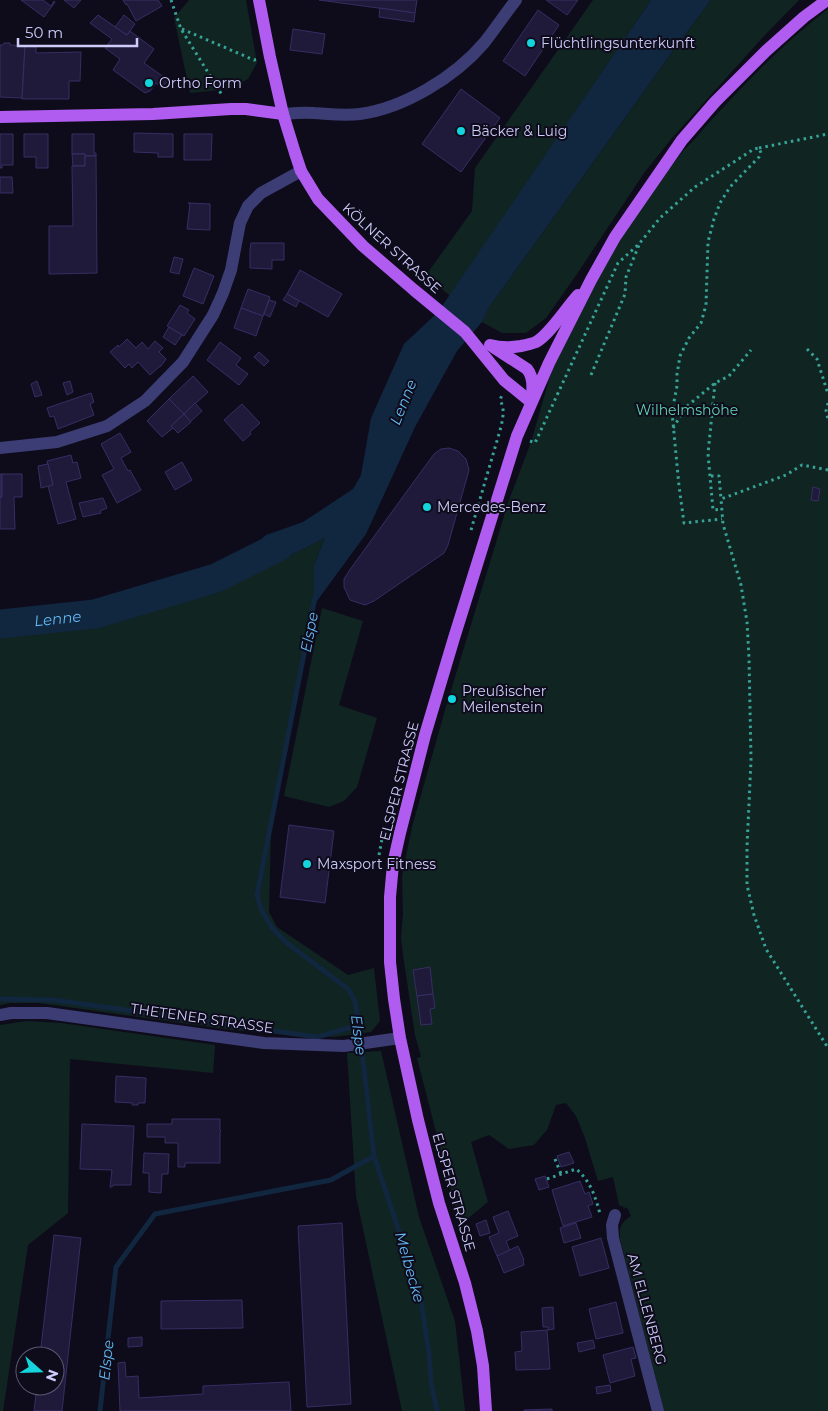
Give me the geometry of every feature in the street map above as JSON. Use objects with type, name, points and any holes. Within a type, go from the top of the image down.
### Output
[{"type":"main road","name":"KÖLNER STRASSE","points":[[259,0],[283,114],[301,171],[318,199],[363,246],[465,332],[504,380],[531,402]]},
{"type":"main road","points":[[490,345],[502,348],[528,344],[541,338],[548,332],[591,280],[615,237],[682,140],[715,102],[766,51],[804,17],[827,0]]},
{"type":"main road","points":[[0,117],[153,114],[231,109],[283,114]]},
{"type":"main road","name":"ELSPER STRASSE","points":[[486,1411],[483,1366],[477,1331],[465,1284],[439,1203],[400,1038],[390,962],[390,897],[393,864],[425,735],[516,436],[548,364],[591,280]]},
{"type":"main road","points":[[465,332],[490,345],[527,369],[531,374],[533,386],[531,402]]},
{"type":"street","points":[[283,114],[360,114],[390,108],[424,91],[456,70],[483,44],[516,0]]},
{"type":"street","points":[[0,448],[57,442],[107,426],[145,402],[183,362],[213,315],[231,270],[240,223],[248,206],[261,193],[301,171]]},
{"type":"street","name":"THETENER STRASSE","points":[[0,1015],[11,1013],[47,1013],[264,1043],[344,1046],[400,1038]]},
{"type":"street","name":"AM ELLENBERG","points":[[615,1215],[612,1224],[613,1238],[658,1411]]},
{"type":"path","points":[[170,0],[181,29],[231,109]]},
{"type":"path","points":[[181,29],[254,60],[270,57]]},
{"type":"path","points":[[516,436],[535,443],[618,263],[639,244],[660,218],[695,187],[754,149],[828,134]]},
{"type":"path","points":[[722,519],[684,523],[672,412],[680,356],[689,338],[701,323],[706,305],[708,242],[714,219],[720,203],[730,187],[759,157],[761,153],[760,148]]},
{"type":"path","points":[[590,375],[625,294],[626,277],[639,244]]},
{"type":"path","points":[[673,428],[686,407],[715,383],[729,376],[751,350]]},
{"type":"path","points":[[807,350],[817,359],[828,394]]},
{"type":"path","points":[[715,383],[708,454],[713,510],[722,509]]},
{"type":"path","points":[[828,403],[826,411],[828,419]]},
{"type":"path","points":[[721,499],[786,475],[802,465],[828,470]]},
{"type":"path","points":[[711,476],[719,476],[722,519],[741,585],[747,622],[751,760],[747,885],[754,915],[766,949],[828,1048]]},
{"type":"path","points":[[555,1159],[561,1174]]},
{"type":"path","points":[[547,1179],[576,1169],[582,1174],[593,1192],[602,1222]]},
{"type":"green space","points":[[189,0],[246,0],[257,63],[248,79],[230,89],[190,93],[174,18]]},
{"type":"green space","points":[[593,0],[651,0],[450,296],[426,275],[472,211],[475,168]]},
{"type":"green space","points":[[711,0],[799,0],[672,138],[644,173],[546,318],[526,333],[502,333],[482,322],[490,306]]},
{"type":"green space","name":"Wilhelmshöhe","points":[[828,9],[828,1411],[664,1411],[620,1239],[621,1225],[631,1216],[628,1209],[619,1205],[613,1177],[598,1181],[576,1116],[566,1103],[556,1105],[547,1130],[534,1145],[509,1149],[489,1135],[471,1142],[488,1202],[460,1225],[417,1058],[421,1057],[415,1035],[401,937],[403,914],[402,876],[412,827],[445,710],[508,503],[531,442],[555,359],[628,222],[683,151],[770,59]]},
{"type":"green space","points":[[325,538],[314,565],[314,605],[289,722],[271,830],[269,912],[277,927],[348,975],[374,968],[380,1021],[371,1032],[334,1037],[232,1030],[39,1003],[0,1005],[0,622],[54,617],[228,567],[293,554]]},
{"type":"green space","points":[[322,608],[363,621],[339,705],[377,718],[357,787],[344,801],[329,807],[284,796]]},
{"type":"green space","points":[[27,1021],[61,1023],[215,1045],[213,1073],[70,1059],[68,1213],[28,1245],[3,1411],[0,1411],[0,1025]]},
{"type":"green space","points":[[381,1051],[419,1217],[455,1321],[465,1411],[402,1411],[356,1196],[347,1053]]},
{"type":"water","points":[[651,0],[711,0],[490,306],[482,322],[457,351],[415,427],[366,534],[314,605],[314,565],[325,538],[293,554],[228,567],[266,535],[303,522],[353,489],[361,475],[371,418],[404,344],[438,312]]},
{"type":"building","points":[[21,0],[43,0],[51,6],[55,2],[44,17]]},
{"type":"building","points":[[64,0],[81,0],[74,8]]},
{"type":"building","points":[[123,0],[158,0],[162,6],[136,21]]},
{"type":"building","points":[[319,0],[417,0],[415,13]]},
{"type":"building","name":"Flüchtlingsunterkunft","points":[[546,0],[578,0],[567,15]]},
{"type":"building","points":[[380,8],[415,13],[414,22],[379,17]]},
{"type":"building","name":"Flüchtlingsunterkunft","points":[[538,10],[559,25],[525,76],[503,61]]},
{"type":"building","points":[[98,15],[127,35],[130,31],[154,49],[144,63],[168,80],[162,88],[156,83],[150,91],[145,93],[113,70],[120,59],[105,48],[112,39],[90,23]]},
{"type":"building","points":[[124,15],[135,24],[127,35],[115,27]]},
{"type":"building","points":[[293,29],[325,34],[322,54],[290,50]]},
{"type":"building","points":[[4,43],[25,46],[22,98],[0,97],[0,45]]},
{"type":"building","points":[[25,46],[36,47],[36,53],[81,52],[80,81],[69,81],[69,99],[22,99]]},
{"type":"building","name":"Bäcker & Luig","points":[[461,89],[500,118],[461,172],[422,144]]},
{"type":"building","points":[[134,133],[173,134],[173,157],[158,157],[158,153],[134,152]]},
{"type":"building","points":[[0,134],[13,134],[13,165],[2,165],[2,168],[0,168]]},
{"type":"building","points":[[24,134],[48,134],[48,168],[36,168],[36,157],[24,157]]},
{"type":"building","points":[[72,134],[94,134],[94,153],[96,153],[96,156],[72,154]]},
{"type":"building","points":[[184,134],[212,134],[211,160],[184,160]]},
{"type":"building","points":[[72,154],[85,154],[85,166],[73,166]]},
{"type":"building","points":[[85,156],[96,156],[97,273],[49,274],[49,226],[73,226],[72,166],[85,166]]},
{"type":"building","points":[[0,177],[12,177],[13,193],[0,193]]},
{"type":"building","points":[[188,203],[210,204],[210,230],[187,229],[190,204]]},
{"type":"building","points":[[251,243],[284,243],[284,260],[272,260],[272,269],[250,268]]},
{"type":"building","points":[[174,257],[183,259],[179,274],[170,272]]},
{"type":"building","points":[[194,268],[214,276],[203,304],[183,296]]},
{"type":"building","points":[[300,270],[342,294],[328,317],[287,294]]},
{"type":"building","points":[[248,289],[270,297],[263,316],[241,308]]},
{"type":"building","points":[[287,294],[299,301],[296,307],[283,300]]},
{"type":"building","points":[[269,300],[276,302],[270,317],[264,314]]},
{"type":"building","points":[[180,305],[189,310],[187,313],[195,319],[184,336],[167,326]]},
{"type":"building","points":[[241,308],[263,316],[256,336],[234,328]]},
{"type":"building","points":[[169,327],[182,335],[175,345],[163,337]]},
{"type":"building","points":[[127,339],[136,348],[142,342],[148,349],[155,341],[163,348],[159,352],[166,359],[150,375],[138,362],[132,368],[129,364],[125,368],[110,352]]},
{"type":"building","points":[[220,342],[241,358],[236,365],[248,374],[239,385],[207,360]]},
{"type":"building","points":[[259,352],[269,361],[264,366],[254,357]]},
{"type":"building","points":[[193,376],[208,392],[184,414],[169,399]]},
{"type":"building","points":[[37,381],[42,395],[35,397],[31,384]]},
{"type":"building","points":[[70,381],[73,392],[67,395],[63,383]]},
{"type":"building","points":[[91,393],[94,402],[90,404],[94,415],[58,429],[54,416],[50,417],[47,408]]},
{"type":"building","points":[[169,399],[184,414],[171,426],[173,428],[162,437],[147,421]]},
{"type":"building","points":[[195,403],[202,411],[190,422],[184,414]]},
{"type":"building","points":[[242,404],[260,423],[243,441],[224,420]]},
{"type":"building","points":[[184,414],[191,422],[178,433],[171,426]]},
{"type":"building","points":[[120,433],[131,452],[121,458],[141,490],[117,503],[102,475],[114,469],[101,444]]},
{"type":"building","name":"Mercedes-Benz","points":[[449,448],[458,451],[466,459],[469,470],[448,545],[444,553],[374,601],[365,605],[350,600],[344,587],[344,579],[349,571],[434,454],[441,449]]},
{"type":"building","points":[[71,455],[73,463],[77,462],[81,478],[66,482],[76,519],[58,524],[48,486],[53,485],[47,461]]},
{"type":"building","points":[[182,462],[192,480],[175,490],[165,472]]},
{"type":"building","points":[[48,464],[53,485],[41,488],[38,466]]},
{"type":"building","points":[[0,474],[2,474],[2,497],[0,497]]},
{"type":"building","points":[[2,474],[22,474],[22,497],[14,497],[15,529],[0,529]]},
{"type":"building","points":[[813,487],[820,489],[818,501],[811,500]]},
{"type":"building","points":[[103,498],[107,508],[100,511],[101,513],[83,517],[79,503]]},
{"type":"building","name":"Maxsport Fitness","points":[[289,825],[334,831],[325,903],[280,897]]},
{"type":"building","points":[[430,967],[433,994],[417,996],[413,970]]},
{"type":"building","points":[[433,994],[435,1008],[430,1009],[432,1024],[421,1025],[417,996]]},
{"type":"building","points":[[116,1076],[146,1078],[145,1103],[132,1105],[133,1103],[115,1102]]},
{"type":"building","points":[[172,1119],[220,1119],[220,1163],[185,1163],[185,1167],[178,1167],[178,1143],[165,1143],[165,1137],[147,1137],[147,1124],[172,1124]]},
{"type":"building","points":[[82,1124],[134,1126],[131,1185],[113,1185],[110,1187],[112,1170],[80,1169]]},
{"type":"building","points":[[569,1152],[574,1163],[561,1167],[557,1156]]},
{"type":"building","points":[[144,1153],[169,1154],[168,1174],[162,1174],[161,1193],[149,1192],[149,1173],[143,1173]]},
{"type":"building","points":[[545,1176],[549,1187],[539,1190],[535,1179]]},
{"type":"building","points":[[580,1181],[585,1194],[589,1192],[593,1204],[588,1206],[592,1217],[563,1226],[552,1190]]},
{"type":"building","points":[[508,1211],[518,1236],[506,1241],[510,1251],[497,1256],[489,1237],[499,1233],[493,1217]]},
{"type":"building","points":[[486,1220],[490,1233],[480,1236],[476,1224]]},
{"type":"building","points":[[342,1223],[351,1404],[307,1407],[298,1226]]},
{"type":"building","points":[[576,1223],[581,1238],[564,1243],[560,1228]]},
{"type":"building","points":[[54,1235],[81,1238],[65,1384],[65,1346],[41,1346]]},
{"type":"building","points":[[601,1238],[609,1268],[580,1276],[572,1247]]},
{"type":"building","points":[[518,1246],[524,1260],[524,1265],[504,1273],[497,1256]]},
{"type":"building","points":[[242,1300],[243,1328],[161,1329],[161,1301]]},
{"type":"building","points":[[616,1302],[623,1333],[596,1339],[589,1309]]},
{"type":"building","points":[[553,1307],[554,1329],[548,1330],[548,1327],[543,1327],[542,1308]]},
{"type":"building","points":[[547,1330],[550,1369],[516,1370],[515,1352],[522,1351],[521,1332]]},
{"type":"building","points":[[142,1337],[142,1346],[128,1347],[128,1338]]},
{"type":"building","points":[[593,1340],[595,1348],[579,1352],[577,1343]]},
{"type":"building","points":[[633,1347],[636,1358],[631,1359],[635,1376],[610,1383],[603,1355]]},
{"type":"building","points":[[125,1362],[126,1377],[138,1376],[139,1398],[203,1394],[203,1386],[289,1382],[291,1411],[120,1411],[118,1363]]},
{"type":"building","points":[[610,1385],[611,1391],[597,1394],[596,1387]]},
{"type":"building","points":[[36,1396],[64,1396],[62,1411],[34,1411]]},
{"type":"building","points":[[552,1409],[552,1411],[524,1411],[524,1410]]},
{"type":"waterway","name":"Lenne","points":[[0,624],[95,614],[216,578],[280,546]]},
{"type":"waterway","name":"Elspe","points":[[100,1411],[116,1267],[155,1214],[331,1180],[374,1156],[355,1001],[348,989],[287,943],[272,928],[261,909],[257,895],[315,597]]},
{"type":"waterway","points":[[0,999],[54,1000],[317,1037],[359,1025]]},
{"type":"waterway","name":"Melbecke","points":[[374,1156],[420,1294],[429,1353],[431,1382],[437,1411]]},
{"type":"place","name":"Flüchtlingsunterkunft","points":[[531,43]]},
{"type":"place","name":"Ortho Form","points":[[149,83]]},
{"type":"place","name":"Bäcker & Luig","points":[[461,131]]},
{"type":"place","name":"Mercedes-Benz","points":[[427,507]]},
{"type":"place","name":"Preußischer Meilenstein","points":[[452,699]]},
{"type":"place","name":"Maxsport Fitness","points":[[307,864]]}]
